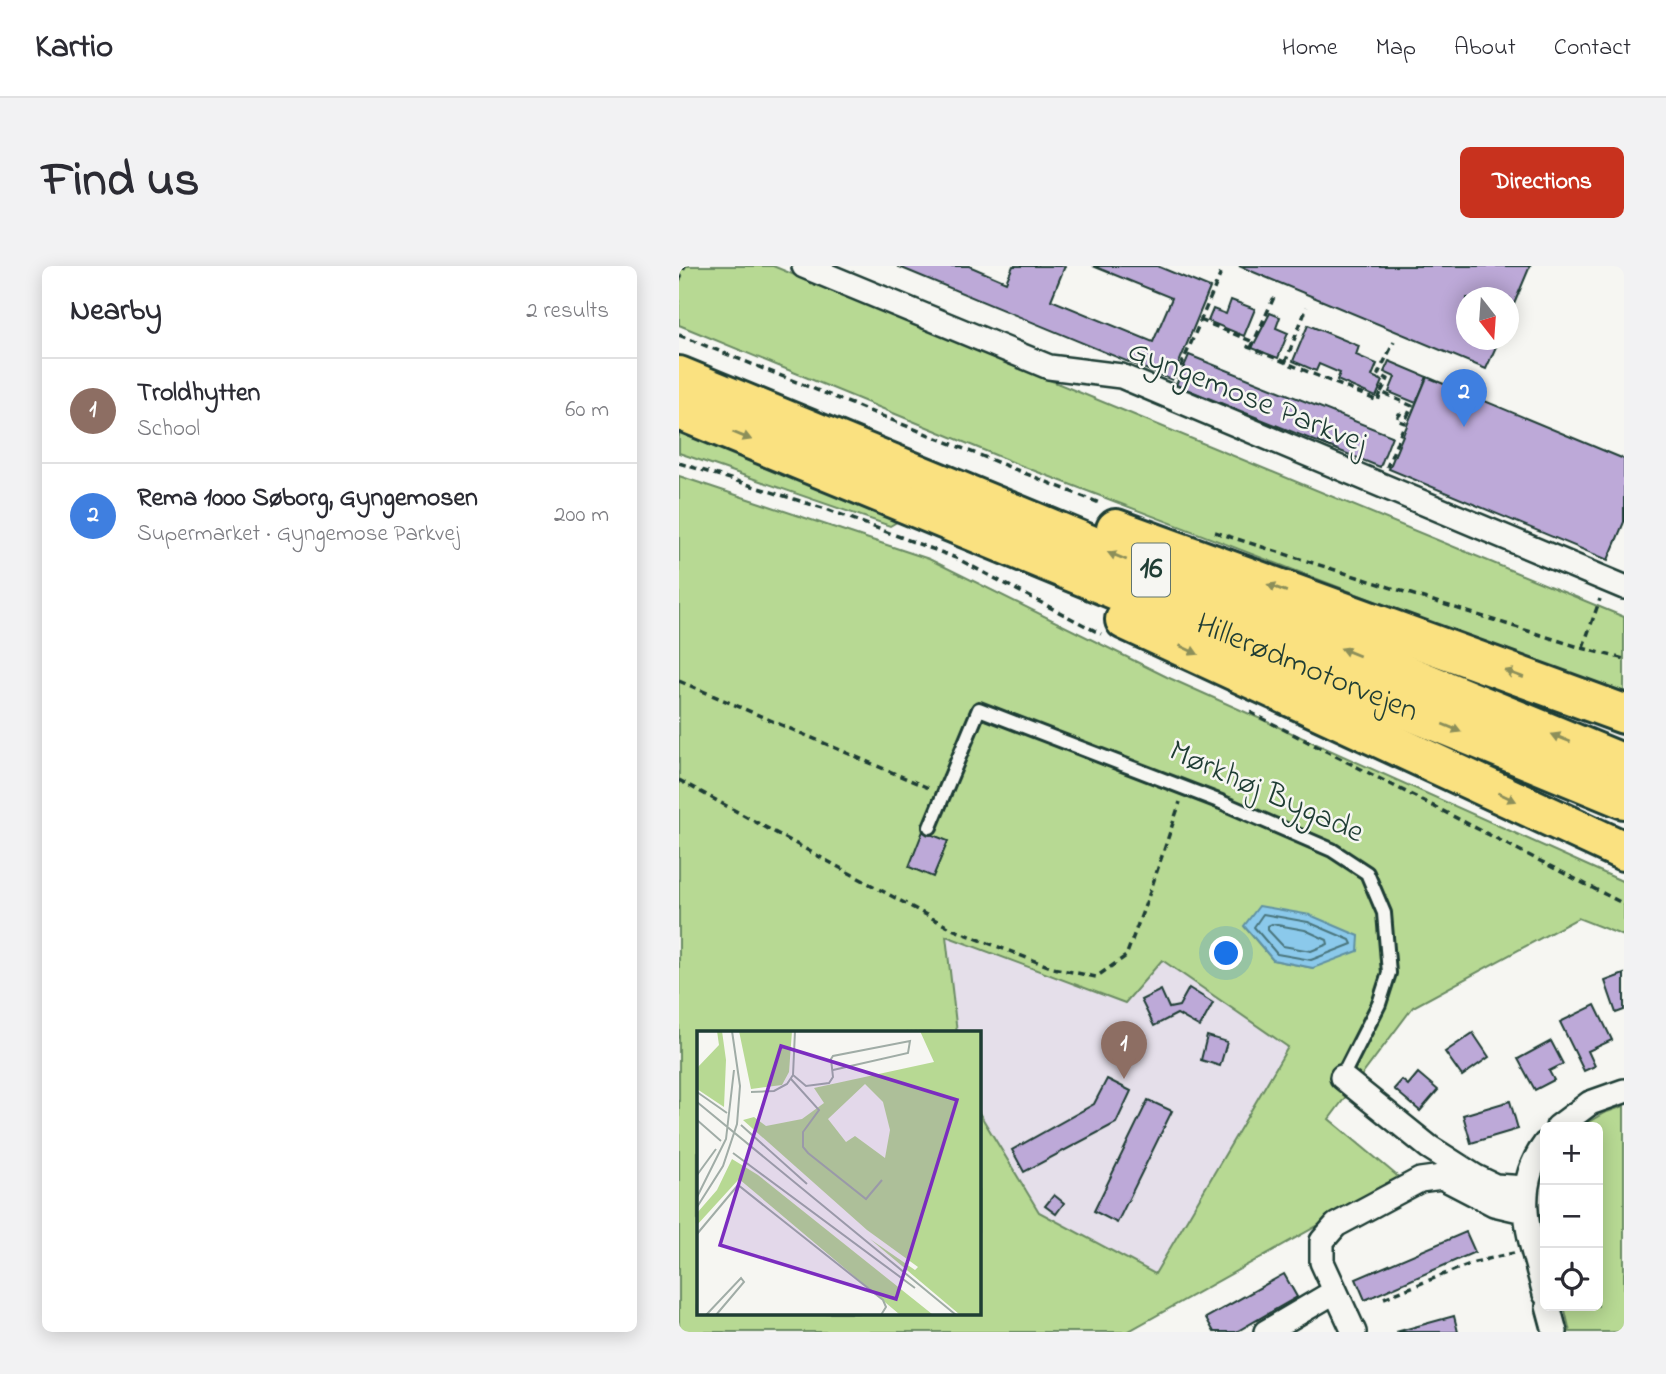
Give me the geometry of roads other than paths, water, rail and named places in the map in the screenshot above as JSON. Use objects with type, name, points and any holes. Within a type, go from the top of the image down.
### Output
[{"type":"highway","points":[[679,374],[943,465],[1624,714]]},
{"type":"highway","name":"Hillerødmotorvejen","points":[[679,374],[1624,764]]},
{"type":"highway","name":"Hillerødmotorvejen","points":[[679,410],[1624,799]]},
{"type":"highway","points":[[823,469],[995,558],[1127,621],[1624,851]]},
{"type":"street","name":"Gyngemose Parkvej","points":[[804,266],[1049,367],[1121,376],[1616,584]]},
{"type":"street","name":"Mørkhøj Bygade","points":[[1342,1077],[1429,1147],[1476,1177],[1496,1186],[1526,1188]]},
{"type":"street","points":[[1565,1122],[1590,1103],[1624,1091]]},
{"type":"street","points":[[1540,1150],[1526,1188],[1524,1211],[1540,1274]]},
{"type":"street","points":[[1353,1332],[1322,1262],[1322,1241],[1336,1225],[1420,1180],[1442,1177],[1495,1204],[1524,1211]]},
{"type":"street","points":[[1266,1332],[1334,1292]]},
{"type":"street","points":[[1549,1311],[1555,1332]]},
{"type":"lane","name":"Mørkhøj Bygade","points":[[930,827],[979,709],[1185,788],[1332,850],[1367,873],[1384,913],[1389,973],[1379,1004],[1342,1077]]},
{"type":"water","points":[[1259,906],[1310,915],[1359,936],[1358,951],[1313,968],[1273,960],[1244,926]]},
{"type":"place","name":"Rema 1000 Søborg, Gyngemosen","points":[[1464,427]]},
{"type":"place","name":"Troldhytten","points":[[1124,1079]]}]
